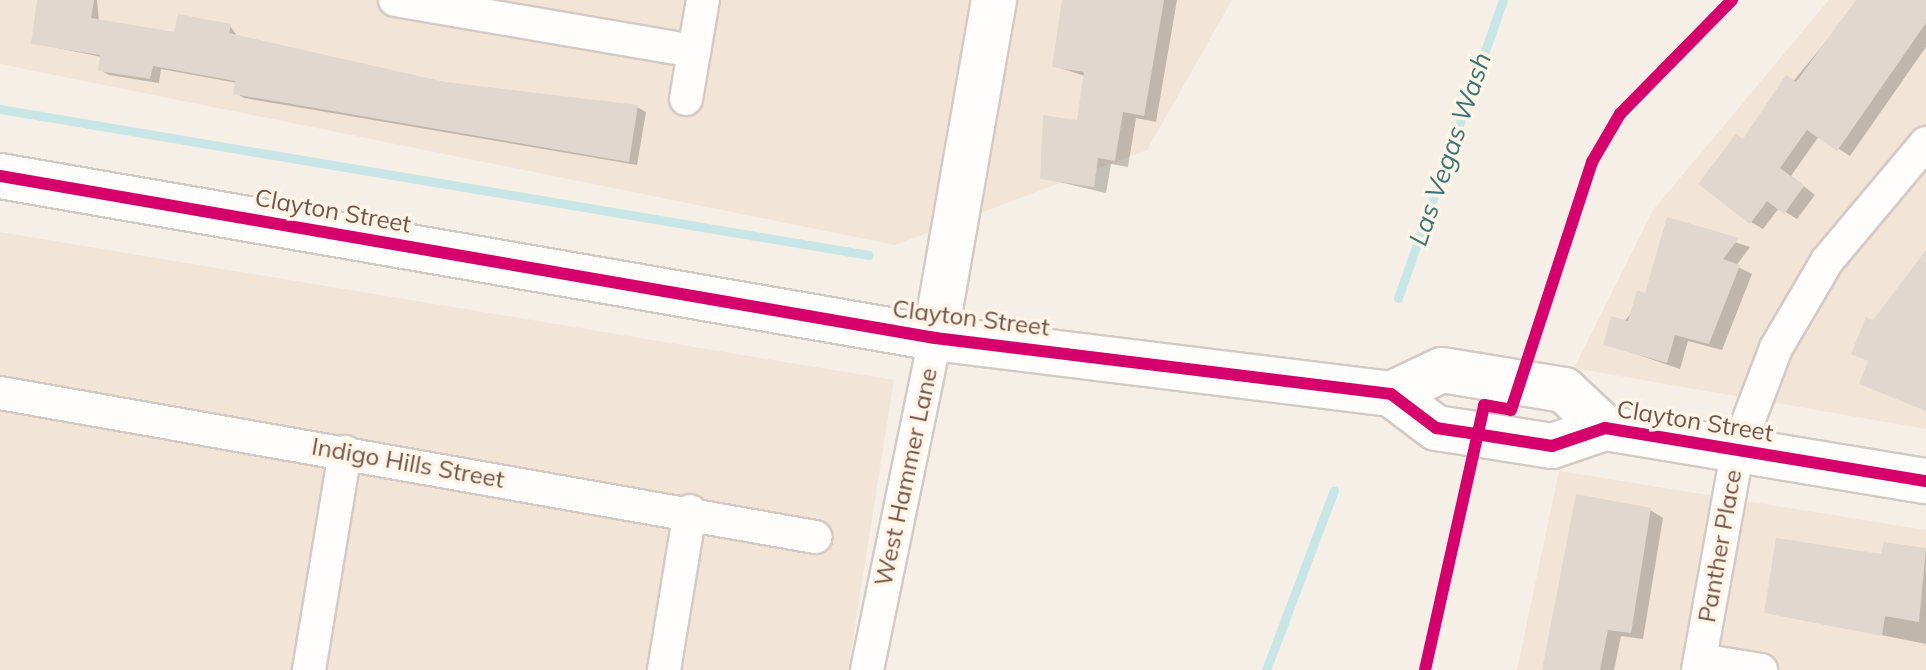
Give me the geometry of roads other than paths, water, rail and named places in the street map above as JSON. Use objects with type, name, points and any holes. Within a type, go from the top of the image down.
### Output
[{"type":"street","points":[[395,0],[694,51]]},
{"type":"street","points":[[686,99],[703,0]]},
{"type":"street","name":"West Hammer Lane","points":[[867,670],[935,338],[994,0]]},
{"type":"street","name":"Panther Place","points":[[1699,665],[1738,448],[1776,348],[1827,261],[1926,143]]},
{"type":"street","name":"Clayton Street","points":[[0,176],[935,338],[1391,394],[1436,428],[1552,446],[1605,428],[1926,481]]},
{"type":"street","name":"Clayton Street","points":[[1391,394],[1442,370],[1564,390],[1605,428]]},
{"type":"street","name":"Indigo Hills Street","points":[[0,395],[690,511],[815,537]]},
{"type":"street","points":[[309,670],[345,452]]},
{"type":"street","points":[[664,670],[690,511]]},
{"type":"street","points":[[1699,665],[1761,670]]},
{"type":"waterway","name":"Las Vegas Wash","points":[[1398,298],[1503,0]]},
{"type":"waterway","points":[[0,109],[869,255]]},
{"type":"waterway","name":"Las Vegas Wash","points":[[1266,670],[1334,490]]}]
